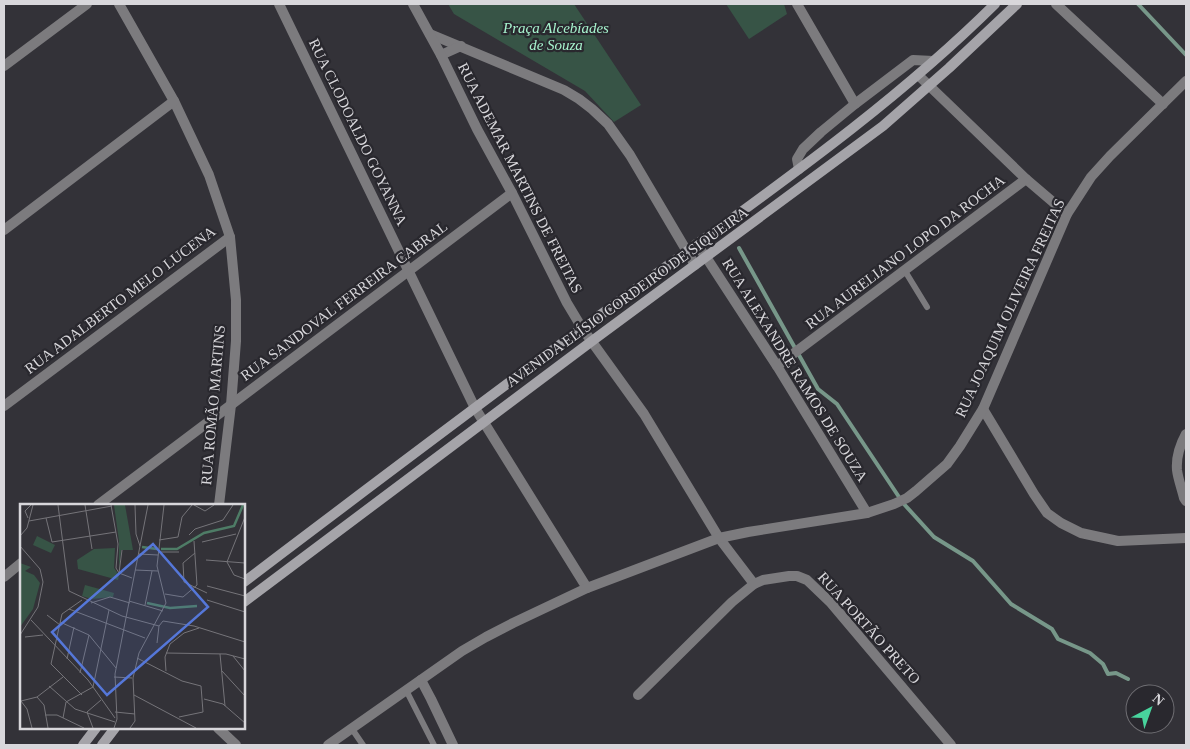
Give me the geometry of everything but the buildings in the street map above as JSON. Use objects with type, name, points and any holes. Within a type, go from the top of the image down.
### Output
[{"type":"main road","name":"AVENIDA ELÍSIO CORDEIRO DE SIQUEIRA","points":[[245,581],[582,328],[832,145],[918,75],[995,4]]},
{"type":"main road","name":"AVENIDA ELÍSIO CORDEIRO DE SIQUEIRA","points":[[245,601],[883,126],[1017,4]]},
{"type":"main road","points":[[83,745],[95,729]]},
{"type":"main road","points":[[102,745],[114,729]]},
{"type":"street","points":[[4,66],[87,4]]},
{"type":"street","name":"RUA ROMÃO MARTINS","points":[[120,4],[174,101],[209,175],[230,237],[236,300],[236,341],[231,404],[219,504]]},
{"type":"street","name":"RUA CLODOALDO GOYANNA","points":[[278,4],[475,408],[587,588]]},
{"type":"street","name":"RUA ADEMAR MARTINS DE FREITAS","points":[[413,4],[441,55],[567,303],[582,328],[644,414],[719,538],[754,584]]},
{"type":"street","points":[[797,4],[855,104]]},
{"type":"street","points":[[1056,4],[1163,104]]},
{"type":"street","points":[[430,34],[564,90],[592,109],[608,124],[630,155],[694,265]]},
{"type":"street","points":[[441,55],[460,46]]},
{"type":"street","points":[[799,169],[797,159],[803,149],[855,104],[913,60],[933,61]]},
{"type":"street","points":[[918,75],[1026,179],[1067,214]]},
{"type":"street","name":"RUA JOAQUIM OLIVEIRA FREITAS","points":[[328,745],[462,651],[513,623],[587,588],[719,538],[867,513],[894,504],[916,492],[947,464],[983,409],[1067,214],[1091,177],[1163,104],[1184,86]]},
{"type":"street","points":[[4,230],[174,101]]},
{"type":"street","name":"RUA AURELIANO LOPO DA ROCHA","points":[[777,366],[1026,179]]},
{"type":"street","name":"RUA SANDOVAL FERREIRA CABRAL","points":[[99,504],[512,193]]},
{"type":"street","name":"RUA ADALBERTO MELO LUCENA","points":[[4,406],[230,237]]},
{"type":"street","name":"RUA ALEXANDRE RAMOS DE SOUZA","points":[[696,244],[777,366],[867,513]]},
{"type":"street","points":[[983,409],[1047,513],[1061,523],[1080,534],[1118,541],[1186,538]]},
{"type":"street","points":[[1186,434],[1182,442],[1177,470],[1186,501]]},
{"type":"street","points":[[4,576],[20,564]]},
{"type":"street","name":"RUA PORTÃO PRETO","points":[[638,695],[732,602],[754,584],[763,580],[797,576],[807,580],[847,621],[951,745]]},
{"type":"street","points":[[420,680],[453,745]]},
{"type":"street","points":[[219,729],[236,745]]},
{"type":"lane","points":[[905,271],[927,307]]},
{"type":"lane","points":[[406,690],[434,745]]},
{"type":"lane","points":[[352,728],[363,745]]},
{"type":"green space","name":"Praça Alcebíades de Souza","points":[[448,4],[574,4],[641,105],[614,122],[585,91],[454,14]]},
{"type":"green space","points":[[726,4],[784,4],[787,14],[749,39]]},
{"type":"waterway","points":[[1138,4],[1186,55]]},
{"type":"waterway","points":[[739,248],[818,389],[837,404],[903,503],[934,537],[973,561],[1011,604],[1052,629],[1058,639],[1090,653],[1103,664],[1108,674],[1116,673],[1128,679]]}]
